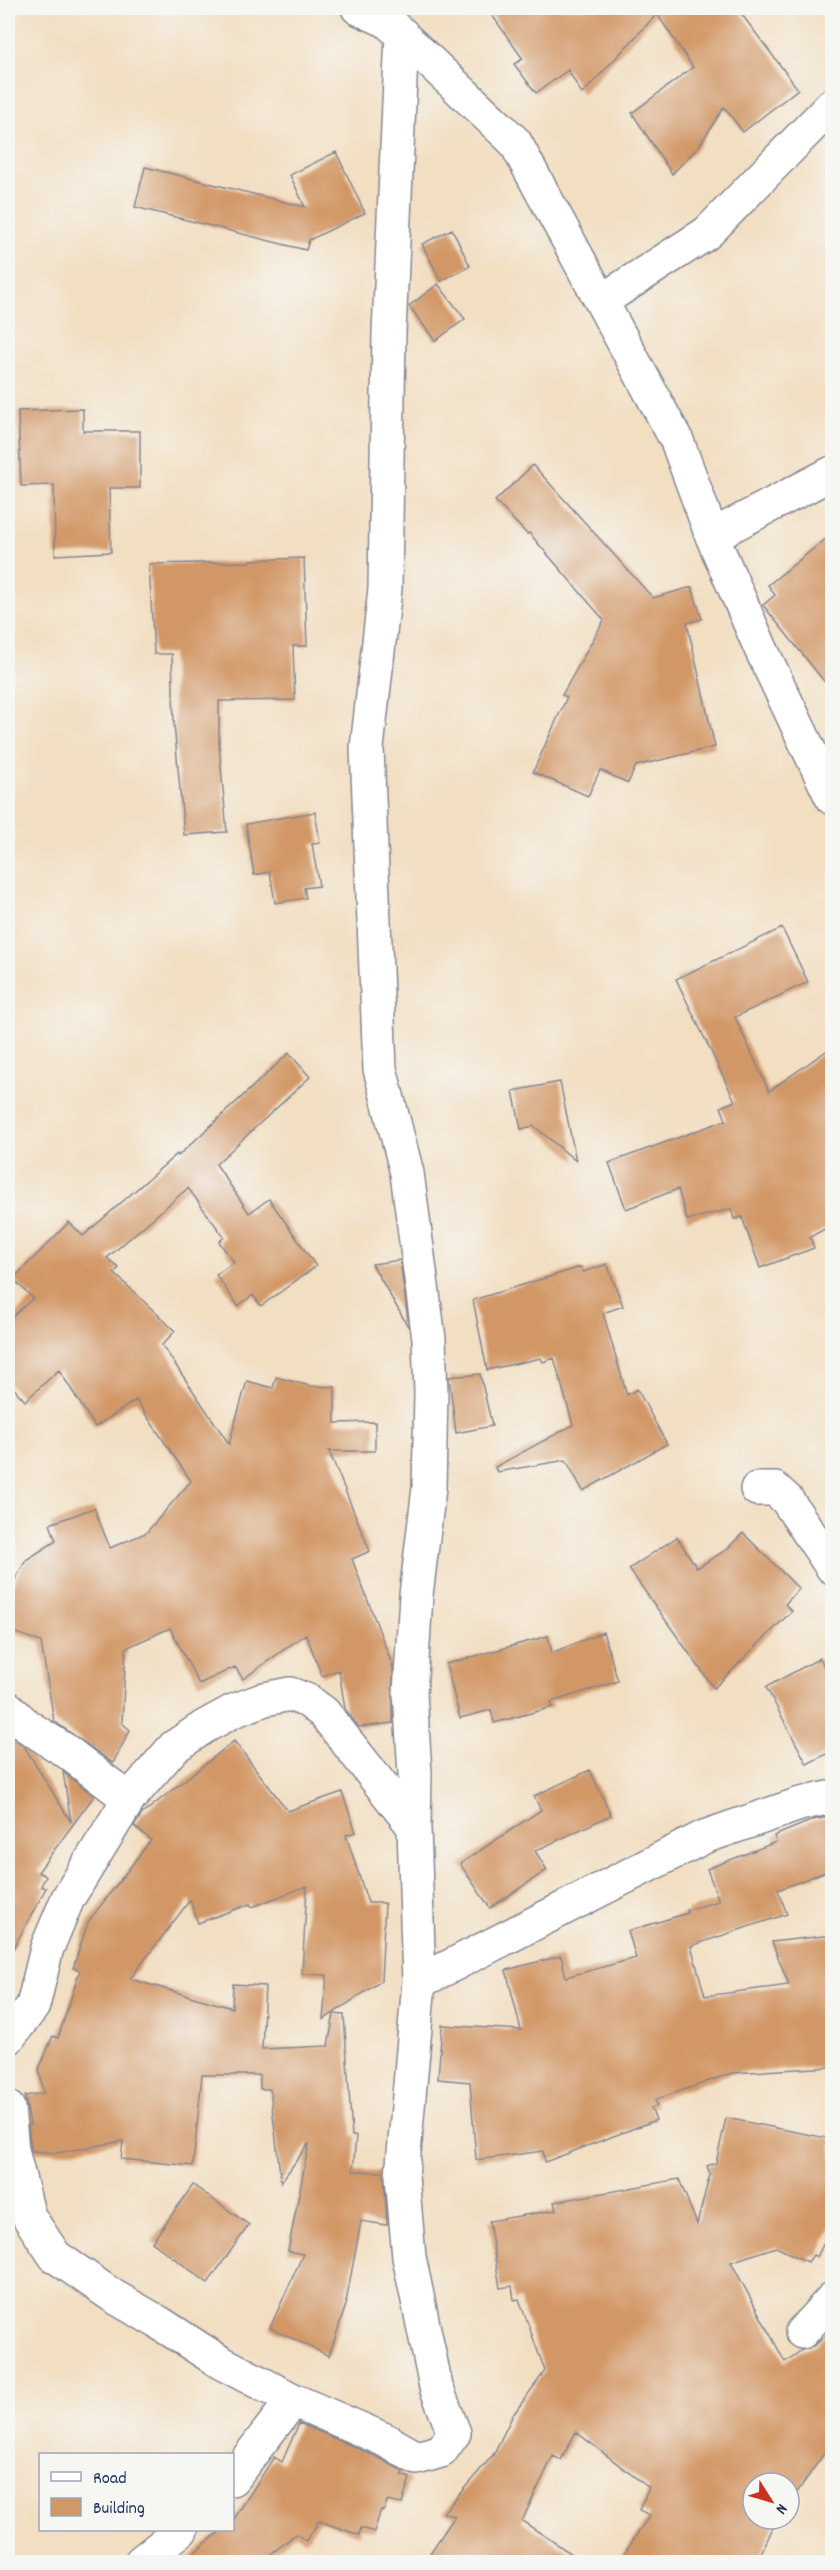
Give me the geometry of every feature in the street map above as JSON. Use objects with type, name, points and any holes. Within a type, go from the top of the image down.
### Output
[{"type":"street","points":[[384,17],[515,142],[603,300],[677,441],[712,536],[761,649],[832,798]]},
{"type":"street","points":[[8,2108],[12,2150],[29,2217],[55,2256],[113,2296],[159,2322],[220,2362],[293,2400],[383,2439],[417,2458],[441,2451],[454,2433],[436,2387],[409,2257],[402,2176],[419,1982],[414,1827],[416,1773],[411,1693],[416,1595],[429,1488],[431,1393],[429,1339],[407,1173],[380,1069],[367,748],[385,589],[389,333],[384,17]]},
{"type":"street","points":[[603,300],[707,233],[832,105]]},
{"type":"street","points":[[712,536],[832,472]]},
{"type":"street","points":[[757,1489],[775,1489],[787,1500],[832,1567]]},
{"type":"street","points":[[8,2038],[33,2006],[47,1948],[68,1898],[129,1798],[174,1747],[232,1712],[290,1694],[308,1701],[324,1713],[414,1827]]},
{"type":"street","points":[[8,1708],[27,1726],[66,1751],[129,1798]]},
{"type":"street","points":[[419,1982],[704,1837],[800,1804],[832,1797]]},
{"type":"street","points":[[802,2332],[832,2299]]},
{"type":"street","points":[[234,2476],[293,2400]]},
{"type":"street","points":[[141,2562],[179,2531]]},
{"type":"building","points":[[487,8],[737,8],[798,89],[743,132],[724,107],[699,146],[672,174],[632,113],[693,67],[657,14],[582,94],[568,70],[536,93],[514,64],[523,59]]},
{"type":"building","points":[[336,152],[365,213],[309,240],[306,250],[135,207],[145,167],[305,207],[290,175]]},
{"type":"building","points":[[452,229],[470,266],[441,281],[422,244]]},
{"type":"building","points":[[438,284],[465,319],[435,341],[409,306]]},
{"type":"building","points":[[83,409],[83,431],[140,431],[140,488],[109,488],[111,552],[55,555],[54,485],[21,486],[18,411]]},
{"type":"building","points":[[533,465],[653,598],[692,587],[702,619],[687,623],[715,747],[636,766],[628,783],[600,770],[588,796],[533,772],[567,697],[562,695],[604,620],[529,533],[527,534],[495,501]]},
{"type":"building","points":[[832,534],[832,691],[763,605],[775,595],[768,585]]},
{"type":"building","points":[[304,558],[307,646],[293,646],[295,700],[219,701],[219,745],[227,832],[184,835],[174,724],[172,654],[154,654],[149,564],[250,562],[250,560]]},
{"type":"building","points":[[315,812],[320,843],[312,844],[319,886],[304,888],[306,898],[275,903],[270,872],[254,875],[246,824]]},
{"type":"building","points":[[782,928],[808,982],[735,1017],[769,1091],[832,1047],[832,1225],[810,1237],[814,1248],[760,1268],[742,1217],[734,1219],[731,1209],[687,1220],[678,1189],[626,1209],[609,1163],[726,1120],[721,1107],[735,1101],[676,979]]},
{"type":"building","points":[[289,1053],[310,1077],[216,1164],[249,1213],[269,1199],[316,1266],[261,1306],[253,1295],[238,1306],[216,1275],[234,1262],[219,1242],[224,1237],[188,1188],[107,1258],[119,1268],[114,1273],[175,1331],[162,1345],[229,1444],[247,1381],[273,1388],[276,1377],[310,1386],[335,1387],[335,1423],[375,1422],[375,1451],[329,1451],[370,1551],[352,1559],[393,1667],[393,1723],[359,1727],[345,1709],[339,1670],[322,1676],[306,1634],[243,1679],[235,1667],[199,1684],[170,1628],[126,1648],[122,1723],[130,1730],[113,1763],[54,1721],[41,1642],[8,1630],[8,1592],[26,1560],[56,1541],[50,1524],[94,1508],[110,1548],[146,1533],[191,1481],[136,1400],[95,1427],[59,1370],[25,1401],[8,1382],[8,1321],[33,1298],[13,1279],[69,1222],[83,1236],[177,1154],[178,1156]]},
{"type":"building","points":[[560,1082],[576,1161],[534,1126],[521,1129],[513,1091]]},
{"type":"building","points":[[400,1260],[409,1328],[372,1264]]},
{"type":"building","points":[[607,1264],[623,1306],[603,1313],[627,1395],[637,1389],[667,1444],[583,1491],[566,1460],[497,1472],[495,1467],[573,1425],[554,1358],[543,1362],[541,1358],[487,1370],[473,1300],[581,1267],[583,1272]]},
{"type":"building","points":[[480,1374],[492,1426],[456,1433],[449,1377]]},
{"type":"building","points":[[743,1533],[799,1589],[785,1604],[792,1611],[714,1688],[629,1569],[677,1537],[697,1568],[726,1550]]},
{"type":"building","points":[[603,1632],[618,1681],[551,1702],[553,1707],[494,1723],[491,1710],[460,1718],[446,1664],[548,1636],[552,1653]]},
{"type":"building","points":[[820,1658],[832,1683],[832,1751],[807,1764],[766,1687]]},
{"type":"building","points":[[8,1733],[24,1746],[71,1822],[63,1772],[94,1796],[38,1872],[46,1876],[41,1886],[46,1888],[8,1958]]},
{"type":"building","points":[[234,1741],[288,1811],[342,1792],[356,1832],[346,1835],[368,1903],[385,1903],[381,1981],[323,2020],[327,1975],[302,1974],[307,1886],[252,1907],[250,1904],[198,1923],[190,1900],[130,1979],[232,2008],[233,1984],[265,1986],[262,2049],[328,2046],[334,2014],[344,2015],[352,2136],[356,2136],[353,2171],[384,2172],[387,2225],[361,2221],[347,2302],[329,2356],[270,2328],[303,2254],[288,2251],[309,2143],[281,2182],[270,2089],[260,2089],[260,2075],[202,2075],[193,2166],[121,2159],[123,2141],[57,2153],[32,2151],[31,2147],[25,2096],[44,2093],[39,2069],[53,2036],[58,2038],[80,1970],[73,1968],[88,1922],[151,1840],[134,1826],[142,1814]]},
{"type":"building","points":[[590,1770],[611,1815],[535,1851],[547,1870],[490,1908],[460,1864],[541,1810],[534,1796]]},
{"type":"building","points":[[832,1816],[832,1869],[778,1890],[787,1914],[691,1946],[705,1996],[789,1985],[772,1942],[832,1935],[832,2067],[732,2073],[655,2100],[657,2106],[651,2108],[656,2120],[545,2162],[543,2151],[476,2160],[470,2082],[438,2079],[442,2025],[521,2030],[506,1970],[561,1956],[566,1977],[636,1958],[628,1931],[719,1901],[707,1869],[776,1842],[774,1836],[813,1820]]},
{"type":"building","points":[[726,2118],[832,2139],[832,2226],[817,2257],[813,2255],[808,2262],[776,2247],[731,2262],[785,2362],[802,2350],[815,2345],[832,2330],[832,2447],[827,2449],[801,2487],[801,2471],[741,2471],[741,2531],[771,2531],[757,2562],[618,2562],[650,2515],[639,2510],[649,2488],[576,2432],[561,2460],[553,2456],[522,2521],[584,2562],[424,2562],[455,2516],[443,2513],[493,2455],[513,2415],[545,2371],[519,2299],[514,2300],[512,2286],[500,2288],[489,2221],[556,2210],[554,2202],[679,2179],[697,2224],[710,2174],[707,2166],[716,2163]]},
{"type":"building","points":[[193,2185],[249,2225],[208,2283],[152,2242]]},
{"type":"building","points":[[299,2423],[375,2456],[403,2471],[402,2475],[410,2478],[402,2504],[387,2501],[384,2511],[381,2510],[374,2532],[361,2528],[359,2535],[319,2521],[306,2541],[296,2534],[261,2562],[183,2562],[221,2531],[234,2531],[234,2519],[274,2457],[282,2462]]}]
